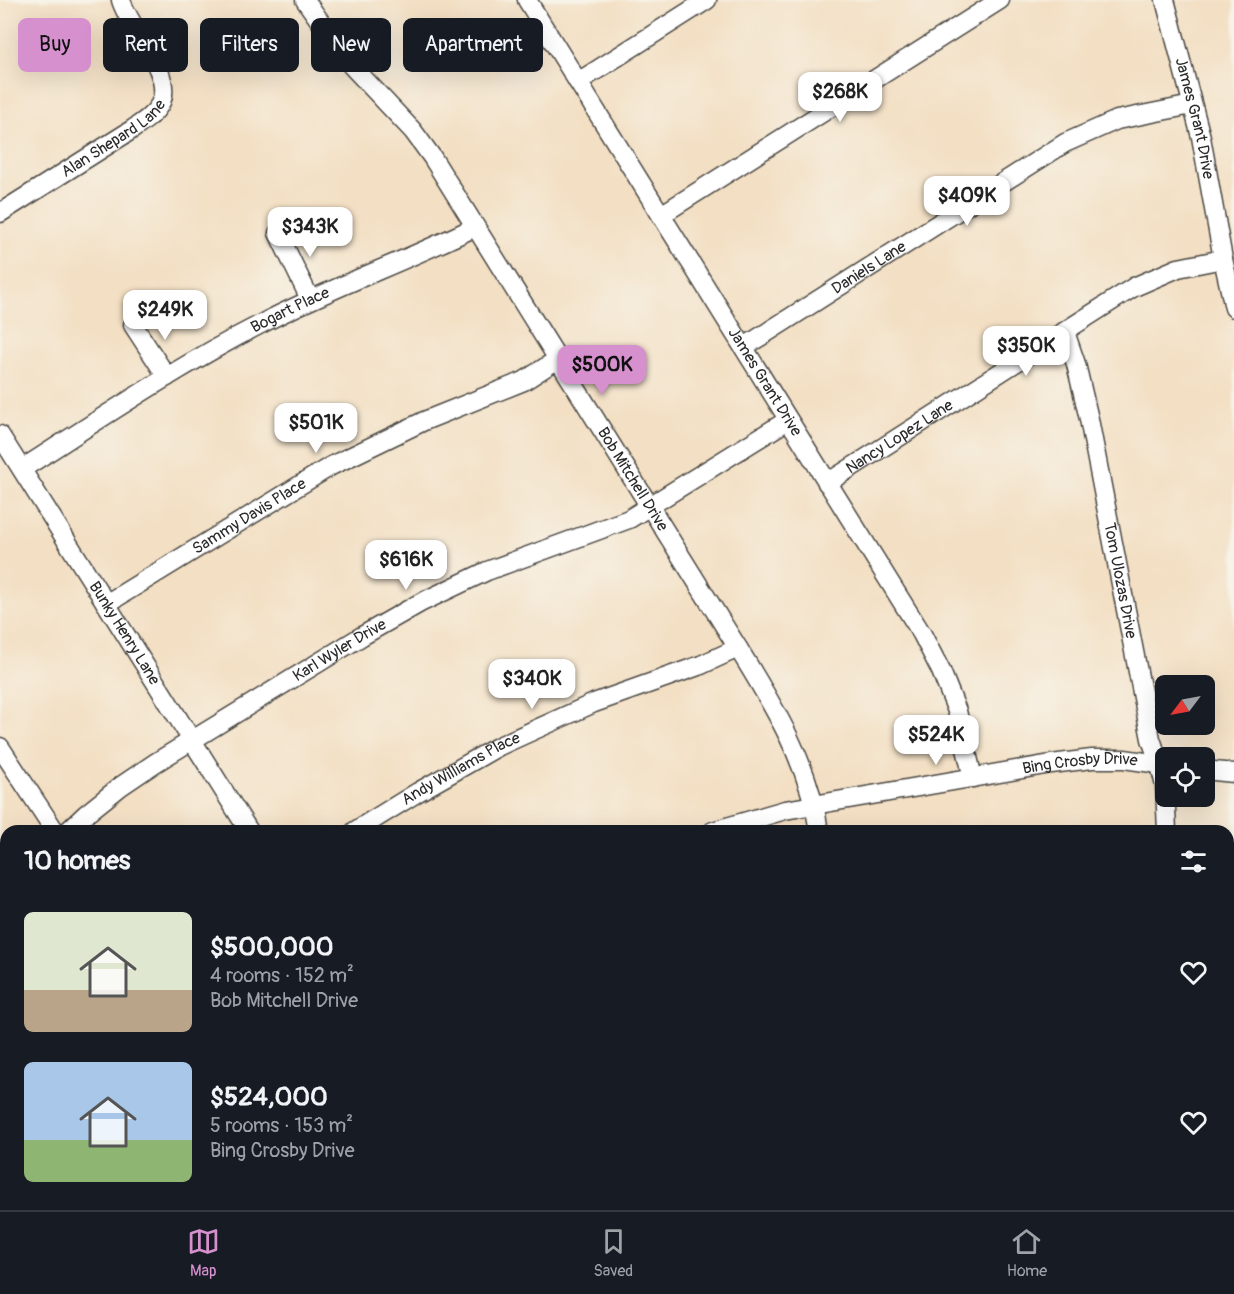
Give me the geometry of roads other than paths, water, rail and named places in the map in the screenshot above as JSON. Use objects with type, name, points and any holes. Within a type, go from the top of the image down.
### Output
[{"type":"street","name":"Alan Shepard Lane","points":[[0,213],[133,129],[159,106],[164,93],[160,73],[137,35],[121,0]]},
{"type":"street","name":"Bob Mitchell Drive","points":[[305,0],[351,65],[413,131],[442,172],[650,506],[738,648],[793,744],[815,804],[818,825]]},
{"type":"street","name":"James Grant Drive","points":[[527,0],[922,634],[941,671],[957,711],[973,778]]},
{"type":"street","points":[[578,82],[707,0]]},
{"type":"street","points":[[661,215],[1000,0]]},
{"type":"street","name":"James Grant Drive","points":[[1165,0],[1201,137],[1234,308]]},
{"type":"street","name":"Daniels Lane","points":[[744,347],[1065,143],[1118,120],[1192,105]]},
{"type":"street","name":"Bogart Place","points":[[22,469],[167,377],[249,330],[310,299],[435,247],[475,227]]},
{"type":"street","points":[[278,232],[310,299]]},
{"type":"street","name":"Nancy Lopez Lane","points":[[827,483],[1134,287],[1167,272],[1198,263],[1223,260]]},
{"type":"street","points":[[133,325],[167,377]]},
{"type":"street","name":"Tom Ulozas Drive","points":[[1065,332],[1076,364],[1089,419],[1151,739],[1155,748]]},
{"type":"street","name":"Sammy Davis Place","points":[[106,604],[331,466],[424,421],[524,381],[558,359]]},
{"type":"street","name":"Karl Wyler Drive","points":[[74,825],[121,786],[192,740],[420,603],[487,571],[629,519],[788,420]]},
{"type":"street","name":"Bunky Henry Lane","points":[[0,435],[245,825]]},
{"type":"street","name":"Andy Williams Place","points":[[365,825],[500,746],[594,703],[701,665],[738,648]]},
{"type":"street","points":[[0,747],[51,825]]},
{"type":"street","name":"Bing Crosby Drive","points":[[733,825],[784,810],[815,804],[1052,764],[1092,759],[1124,759],[1155,764]]},
{"type":"street","points":[[1215,771],[1234,773]]},
{"type":"street","name":"Tom Ulozas Drive","points":[[1166,807],[1167,825]]}]
